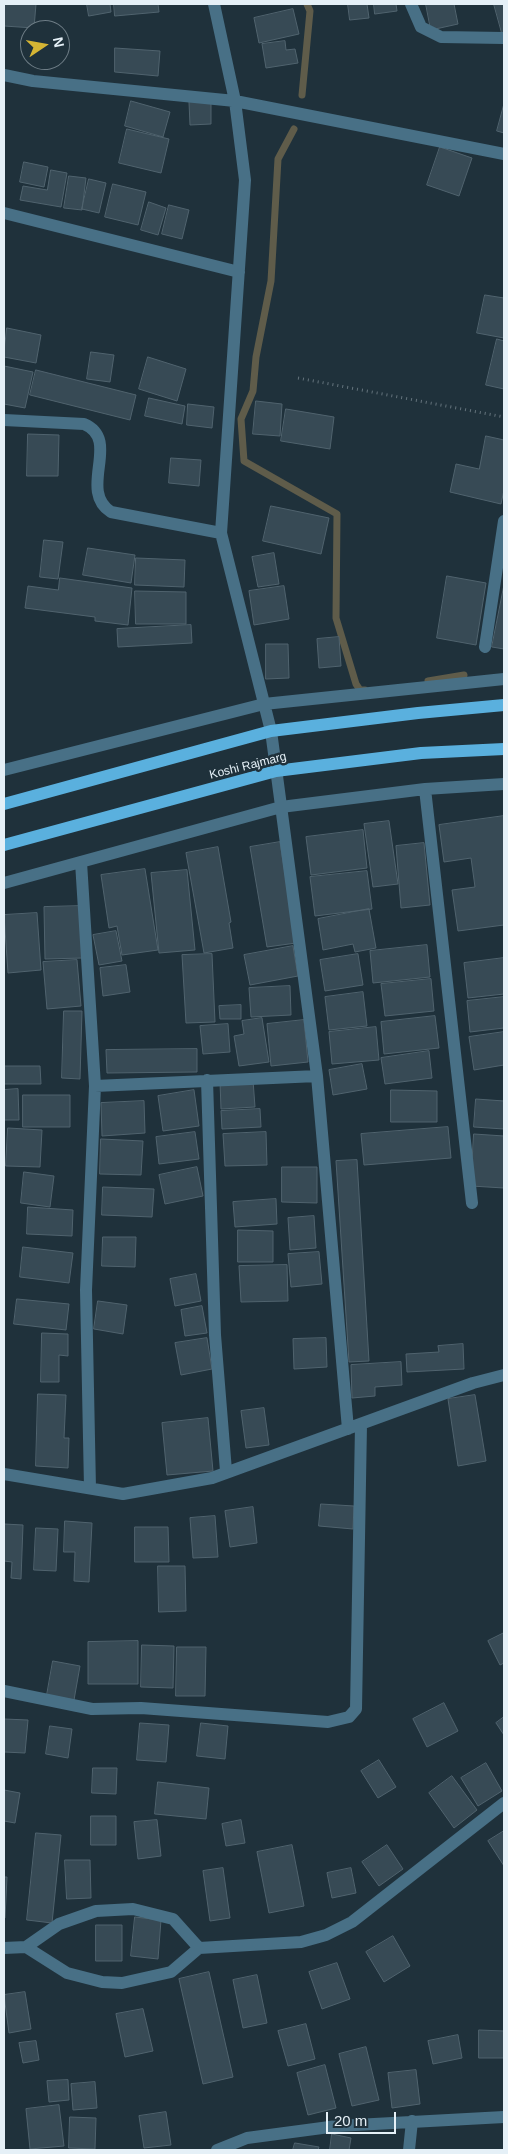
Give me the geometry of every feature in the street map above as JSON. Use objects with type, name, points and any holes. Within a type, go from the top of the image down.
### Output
[{"type":"main road","points":[[4,804],[270,731],[418,713],[504,705]]},
{"type":"main road","name":"Koshi Rajmarg","points":[[4,845],[276,771],[421,753],[504,749]]},
{"type":"street","points":[[214,4],[235,102],[245,180],[221,532],[264,704],[276,771],[317,1076],[348,1430]]},
{"type":"street","points":[[410,4],[422,28],[440,37],[504,38]]},
{"type":"street","points":[[4,75],[33,81],[235,102],[504,154]]},
{"type":"street","points":[[4,213],[239,272]]},
{"type":"street","points":[[4,420],[84,424],[91,427],[96,432],[101,443],[96,487],[103,507],[111,512],[221,532]]},
{"type":"street","points":[[485,647],[504,521]]},
{"type":"street","points":[[4,770],[264,704],[499,679]]},
{"type":"street","points":[[4,883],[281,807],[425,789],[504,784]]},
{"type":"street","points":[[425,789],[472,1202]]},
{"type":"street","points":[[81,862],[95,1086],[86,1290],[90,1488]]},
{"type":"street","points":[[95,1086],[317,1076]]},
{"type":"street","points":[[207,1080],[215,1335],[226,1471]]},
{"type":"street","points":[[4,1474],[123,1494],[212,1478],[226,1471],[348,1430],[473,1383],[504,1374]]},
{"type":"street","points":[[4,1691],[92,1709],[141,1708],[328,1722],[349,1717],[356,1709],[361,1425]]},
{"type":"street","points":[[26,1947],[67,1973],[102,1982],[122,1983],[171,1972],[199,1948],[302,1942],[326,1935],[352,1922],[504,1803]]},
{"type":"street","points":[[4,1948],[26,1947],[59,1924],[96,1911],[133,1909],[173,1920],[199,1948]]},
{"type":"street","points":[[218,2150],[247,2138],[337,2126],[504,2117]]},
{"type":"street","points":[[409,2150],[412,2121]]},
{"type":"path","points":[[298,378],[504,416]]},
{"type":"building","points":[[4,4],[36,4],[35,20],[20,20],[20,27],[4,26]]},
{"type":"building","points":[[87,4],[110,4],[111,12],[89,16]]},
{"type":"building","points":[[114,4],[158,4],[159,12],[115,16]]},
{"type":"building","points":[[348,4],[367,4],[369,18],[350,20]]},
{"type":"building","points":[[374,4],[396,4],[397,11],[375,14]]},
{"type":"building","points":[[426,4],[454,4],[458,24],[431,30]]},
{"type":"building","points":[[494,4],[504,4],[504,32],[502,33]]},
{"type":"building","points":[[293,9],[299,34],[259,43],[254,18]]},
{"type":"building","points":[[285,41],[286,50],[295,49],[298,63],[266,68],[262,44]]},
{"type":"building","points":[[115,48],[160,51],[158,76],[115,72]]},
{"type":"building","points":[[131,101],[170,112],[163,137],[125,126]]},
{"type":"building","points":[[211,101],[211,124],[190,125],[189,102]]},
{"type":"building","points":[[504,104],[504,133],[497,131]]},
{"type":"building","points":[[127,129],[169,139],[161,173],[119,163]]},
{"type":"building","points":[[440,147],[472,158],[459,196],[427,185]]},
{"type":"building","points":[[24,162],[48,167],[44,187],[20,182]]},
{"type":"building","points":[[51,170],[67,173],[61,207],[20,200],[23,186],[47,190]]},
{"type":"building","points":[[69,176],[86,178],[82,210],[64,208]]},
{"type":"building","points":[[89,179],[106,183],[99,213],[82,209]]},
{"type":"building","points":[[113,184],[146,192],[138,225],[105,217]]},
{"type":"building","points":[[149,202],[166,208],[158,235],[141,230]]},
{"type":"building","points":[[169,205],[189,210],[182,239],[162,234]]},
{"type":"building","points":[[485,295],[504,298],[504,338],[477,333]]},
{"type":"building","points":[[7,328],[41,335],[36,363],[4,357]]},
{"type":"building","points":[[497,339],[504,341],[504,389],[486,385]]},
{"type":"building","points":[[91,352],[114,355],[110,382],[87,379]]},
{"type":"building","points":[[148,357],[186,369],[177,401],[139,389]]},
{"type":"building","points":[[4,366],[33,372],[25,408],[4,404]]},
{"type":"building","points":[[36,370],[136,395],[130,420],[30,395]]},
{"type":"building","points":[[149,398],[185,406],[182,424],[145,416]]},
{"type":"building","points":[[256,401],[282,404],[280,436],[253,434]]},
{"type":"building","points":[[188,404],[214,407],[212,428],[187,425]]},
{"type":"building","points":[[286,409],[334,417],[330,449],[281,441]]},
{"type":"building","points":[[28,434],[59,435],[58,476],[27,476]]},
{"type":"building","points":[[486,436],[504,440],[504,490],[501,504],[450,492],[456,464],[479,469]]},
{"type":"building","points":[[171,458],[201,460],[199,486],[169,483]]},
{"type":"building","points":[[271,506],[329,518],[321,554],[263,541]]},
{"type":"building","points":[[44,540],[63,542],[58,579],[40,577]]},
{"type":"building","points":[[88,548],[135,555],[131,583],[83,575]]},
{"type":"building","points":[[274,553],[279,584],[258,587],[252,557]]},
{"type":"building","points":[[136,558],[185,560],[184,587],[135,585]]},
{"type":"building","points":[[447,576],[486,583],[476,645],[437,638]]},
{"type":"building","points":[[60,578],[132,588],[128,625],[95,621],[95,617],[25,608],[28,586],[58,590]]},
{"type":"building","points":[[504,585],[504,649],[492,647]]},
{"type":"building","points":[[284,586],[289,619],[254,625],[249,591]]},
{"type":"building","points":[[135,591],[186,592],[186,624],[136,624]]},
{"type":"building","points":[[191,625],[192,643],[118,647],[117,629]]},
{"type":"building","points":[[339,637],[341,666],[319,668],[317,639]]},
{"type":"building","points":[[266,644],[288,644],[289,678],[266,679]]},
{"type":"building","points":[[504,816],[504,925],[458,931],[452,890],[475,887],[471,858],[444,862],[439,825]]},
{"type":"building","points":[[389,821],[398,884],[373,887],[364,824]]},
{"type":"building","points":[[363,830],[367,868],[311,875],[306,837]]},
{"type":"building","points":[[280,842],[296,943],[267,947],[250,847]]},
{"type":"building","points":[[424,843],[430,905],[401,908],[396,846]]},
{"type":"building","points":[[218,847],[231,922],[229,923],[233,948],[204,953],[186,853]]},
{"type":"building","points":[[145,869],[158,950],[122,955],[117,926],[109,928],[101,875]]},
{"type":"building","points":[[187,870],[195,950],[159,953],[151,873]]},
{"type":"building","points":[[367,871],[372,909],[315,916],[310,877]]},
{"type":"building","points":[[82,906],[83,958],[45,959],[44,907]]},
{"type":"building","points":[[369,909],[376,948],[355,952],[353,944],[323,950],[318,919]]},
{"type":"building","points":[[37,913],[41,970],[8,973],[4,915]]},
{"type":"building","points":[[116,931],[122,961],[99,965],[93,935]]},
{"type":"building","points":[[427,945],[430,977],[373,983],[370,951]]},
{"type":"building","points":[[293,946],[298,976],[250,985],[244,955]]},
{"type":"building","points":[[212,954],[215,1022],[186,1023],[182,955]]},
{"type":"building","points":[[358,954],[363,985],[325,991],[320,960]]},
{"type":"building","points":[[504,958],[504,994],[468,998],[464,963]]},
{"type":"building","points":[[77,960],[81,1006],[47,1009],[43,962]]},
{"type":"building","points":[[126,965],[130,992],[103,996],[100,968]]},
{"type":"building","points":[[431,979],[434,1011],[385,1016],[381,984]]},
{"type":"building","points":[[290,986],[291,1015],[251,1017],[249,988]]},
{"type":"building","points":[[363,992],[367,1026],[329,1030],[325,997]]},
{"type":"building","points":[[504,997],[504,1028],[470,1032],[467,1001]]},
{"type":"building","points":[[241,1005],[241,1019],[220,1019],[219,1006]]},
{"type":"building","points":[[64,1011],[82,1011],[80,1079],[62,1078]]},
{"type":"building","points":[[435,1016],[439,1048],[384,1054],[381,1022]]},
{"type":"building","points":[[262,1018],[269,1062],[239,1066],[234,1036],[244,1034],[242,1021]]},
{"type":"building","points":[[304,1020],[308,1062],[271,1066],[267,1024]]},
{"type":"building","points":[[228,1024],[230,1052],[203,1054],[200,1026]]},
{"type":"building","points":[[376,1027],[379,1060],[332,1064],[329,1032]]},
{"type":"building","points":[[504,1032],[504,1065],[474,1070],[469,1037]]},
{"type":"building","points":[[197,1049],[197,1072],[107,1073],[106,1050]]},
{"type":"building","points":[[429,1051],[432,1078],[385,1084],[381,1058]]},
{"type":"building","points":[[362,1064],[367,1089],[333,1095],[329,1070]]},
{"type":"building","points":[[4,1066],[40,1066],[41,1084],[4,1084]]},
{"type":"building","points":[[253,1080],[255,1107],[221,1109],[220,1082]]},
{"type":"building","points":[[18,1089],[19,1120],[4,1120],[4,1090]]},
{"type":"building","points":[[194,1090],[199,1126],[163,1131],[158,1096]]},
{"type":"building","points":[[391,1090],[437,1091],[437,1122],[391,1122]]},
{"type":"building","points":[[23,1095],[70,1095],[70,1127],[23,1127]]},
{"type":"building","points":[[476,1099],[504,1101],[504,1129],[474,1127]]},
{"type":"building","points":[[144,1101],[145,1133],[102,1136],[101,1103]]},
{"type":"building","points":[[260,1109],[261,1127],[222,1129],[221,1111]]},
{"type":"building","points":[[448,1127],[451,1158],[364,1165],[361,1134]]},
{"type":"building","points":[[8,1128],[42,1130],[40,1167],[6,1166]]},
{"type":"building","points":[[195,1132],[199,1159],[159,1164],[156,1137]]},
{"type":"building","points":[[266,1132],[267,1165],[225,1166],[223,1134]]},
{"type":"building","points":[[474,1134],[504,1136],[504,1188],[471,1186]]},
{"type":"building","points":[[101,1139],[143,1141],[141,1175],[100,1174]]},
{"type":"building","points":[[357,1160],[369,1361],[349,1362],[336,1161]]},
{"type":"building","points":[[197,1167],[203,1196],[165,1204],[159,1175]]},
{"type":"building","points":[[282,1167],[317,1167],[317,1203],[282,1202]]},
{"type":"building","points":[[24,1172],[54,1176],[50,1207],[21,1203]]},
{"type":"building","points":[[103,1187],[154,1189],[152,1217],[102,1215]]},
{"type":"building","points":[[276,1199],[277,1224],[235,1227],[233,1202]]},
{"type":"building","points":[[28,1207],[73,1210],[72,1236],[27,1234]]},
{"type":"building","points":[[314,1216],[316,1248],[290,1250],[288,1218]]},
{"type":"building","points":[[238,1230],[273,1231],[273,1262],[238,1262]]},
{"type":"building","points":[[103,1237],[136,1237],[135,1267],[102,1266]]},
{"type":"building","points":[[23,1247],[73,1253],[69,1283],[20,1277]]},
{"type":"building","points":[[319,1252],[322,1284],[291,1287],[288,1254]]},
{"type":"building","points":[[287,1265],[288,1301],[241,1302],[239,1266]]},
{"type":"building","points":[[196,1274],[201,1301],[175,1306],[170,1279]]},
{"type":"building","points":[[17,1299],[69,1304],[66,1330],[14,1324]]},
{"type":"building","points":[[98,1301],[127,1305],[123,1334],[94,1329]]},
{"type":"building","points":[[202,1306],[207,1333],[185,1336],[181,1310]]},
{"type":"building","points":[[42,1333],[68,1334],[68,1356],[59,1355],[59,1382],[41,1382]]},
{"type":"building","points":[[207,1338],[212,1369],[181,1375],[175,1343]]},
{"type":"building","points":[[326,1338],[327,1367],[294,1369],[293,1339]]},
{"type":"building","points":[[463,1344],[464,1369],[407,1372],[406,1354],[439,1352],[438,1346]]},
{"type":"building","points":[[401,1362],[402,1385],[375,1387],[375,1396],[352,1398],[351,1365]]},
{"type":"building","points":[[38,1394],[66,1395],[64,1438],[69,1438],[68,1468],[36,1466]]},
{"type":"building","points":[[475,1395],[486,1461],[458,1466],[448,1399]]},
{"type":"building","points":[[264,1408],[269,1445],[246,1448],[241,1411]]},
{"type":"building","points":[[208,1418],[213,1471],[167,1475],[162,1423]]},
{"type":"building","points":[[321,1504],[354,1506],[353,1529],[319,1526]]},
{"type":"building","points":[[253,1507],[257,1543],[230,1547],[225,1511]]},
{"type":"building","points":[[215,1516],[218,1557],[193,1558],[190,1518]]},
{"type":"building","points":[[65,1521],[92,1523],[89,1582],[74,1581],[75,1552],[64,1552]]},
{"type":"building","points":[[4,1524],[23,1525],[21,1579],[11,1578],[12,1562],[4,1561]]},
{"type":"building","points":[[135,1527],[168,1527],[169,1562],[135,1562]]},
{"type":"building","points":[[36,1528],[58,1529],[56,1571],[34,1570]]},
{"type":"building","points":[[158,1566],[185,1566],[186,1611],[159,1612]]},
{"type":"building","points":[[504,1633],[504,1663],[500,1665],[488,1641]]},
{"type":"building","points":[[138,1641],[138,1684],[88,1684],[88,1642]]},
{"type":"building","points":[[142,1645],[174,1646],[173,1688],[141,1687]]},
{"type":"building","points":[[177,1647],[206,1647],[205,1696],[176,1696]]},
{"type":"building","points":[[53,1661],[80,1666],[74,1700],[47,1695]]},
{"type":"building","points":[[444,1703],[458,1731],[427,1747],[413,1719]]},
{"type":"building","points":[[504,1717],[504,1735],[496,1723]]},
{"type":"building","points":[[4,1719],[28,1720],[25,1753],[4,1752]]},
{"type":"building","points":[[140,1723],[169,1725],[166,1762],[137,1760]]},
{"type":"building","points":[[201,1723],[228,1726],[225,1759],[197,1756]]},
{"type":"building","points":[[50,1726],[72,1729],[68,1758],[46,1754]]},
{"type":"building","points":[[379,1760],[396,1787],[378,1798],[361,1771]]},
{"type":"building","points":[[486,1763],[502,1791],[478,1806],[461,1778]]},
{"type":"building","points":[[93,1768],[117,1768],[116,1794],[92,1793]]},
{"type":"building","points":[[452,1776],[477,1810],[454,1828],[429,1793]]},
{"type":"building","points":[[158,1782],[209,1788],[206,1819],[155,1814]]},
{"type":"building","points":[[4,1790],[20,1793],[15,1823],[4,1821]]},
{"type":"building","points":[[91,1816],[116,1816],[116,1845],[91,1845]]},
{"type":"building","points":[[157,1820],[161,1856],[138,1859],[134,1822]]},
{"type":"building","points":[[241,1820],[245,1843],[226,1846],[222,1824]]},
{"type":"building","points":[[504,1831],[504,1866],[488,1841]]},
{"type":"building","points":[[36,1833],[61,1835],[52,1923],[27,1920]]},
{"type":"building","points":[[292,1845],[304,1906],[269,1913],[257,1852]]},
{"type":"building","points":[[387,1845],[403,1869],[379,1886],[362,1862]]},
{"type":"building","points":[[65,1860],[90,1860],[91,1898],[67,1899]]},
{"type":"building","points":[[223,1868],[230,1918],[210,1921],[203,1871]]},
{"type":"building","points":[[351,1868],[356,1893],[332,1898],[327,1873]]},
{"type":"building","points":[[4,1877],[7,1877],[5,1918],[4,1918]]},
{"type":"building","points":[[135,1917],[161,1920],[158,1959],[131,1956]]},
{"type":"building","points":[[96,1925],[122,1925],[122,1961],[96,1961]]},
{"type":"building","points":[[393,1936],[410,1966],[384,1982],[366,1952]]},
{"type":"building","points":[[337,1963],[350,1999],[322,2009],[309,1972]]},
{"type":"building","points":[[209,1972],[233,2077],[203,2084],[179,1979]]},
{"type":"building","points":[[257,1975],[267,2023],[243,2028],[233,1980]]},
{"type":"building","points":[[25,1992],[31,2029],[9,2033],[4,1995]]},
{"type":"building","points":[[143,2009],[153,2051],[125,2057],[116,2014]]},
{"type":"building","points":[[306,2024],[315,2059],[288,2066],[278,2031]]},
{"type":"building","points":[[479,2030],[504,2031],[504,2058],[479,2058]]},
{"type":"building","points":[[458,2035],[462,2058],[433,2064],[428,2041]]},
{"type":"building","points":[[36,2041],[39,2060],[23,2063],[19,2043]]},
{"type":"building","points":[[366,2047],[379,2100],[352,2106],[339,2054]]},
{"type":"building","points":[[325,2065],[336,2108],[308,2115],[297,2073]]},
{"type":"building","points":[[416,2070],[420,2104],[392,2108],[388,2073]]},
{"type":"building","points":[[68,2080],[69,2100],[49,2102],[47,2081]]},
{"type":"building","points":[[95,2082],[97,2108],[73,2110],[71,2084]]},
{"type":"building","points":[[59,2105],[64,2146],[30,2149],[26,2109]]},
{"type":"building","points":[[166,2112],[171,2145],[144,2148],[139,2116]]},
{"type":"building","points":[[70,2117],[96,2118],[95,2149],[69,2148]]},
{"type":"building","points":[[332,2134],[351,2138],[349,2150],[330,2150]]},
{"type":"building","points":[[295,2143],[319,2147],[318,2150],[293,2150]]},
{"type":"waterway","points":[[302,95],[310,11],[307,4]]},
{"type":"waterway","points":[[294,129],[278,159],[271,281],[256,357],[253,391],[241,419],[244,461],[337,514],[336,618],[356,684],[360,690],[365,690]]},
{"type":"waterway","points":[[428,681],[464,675]]}]
